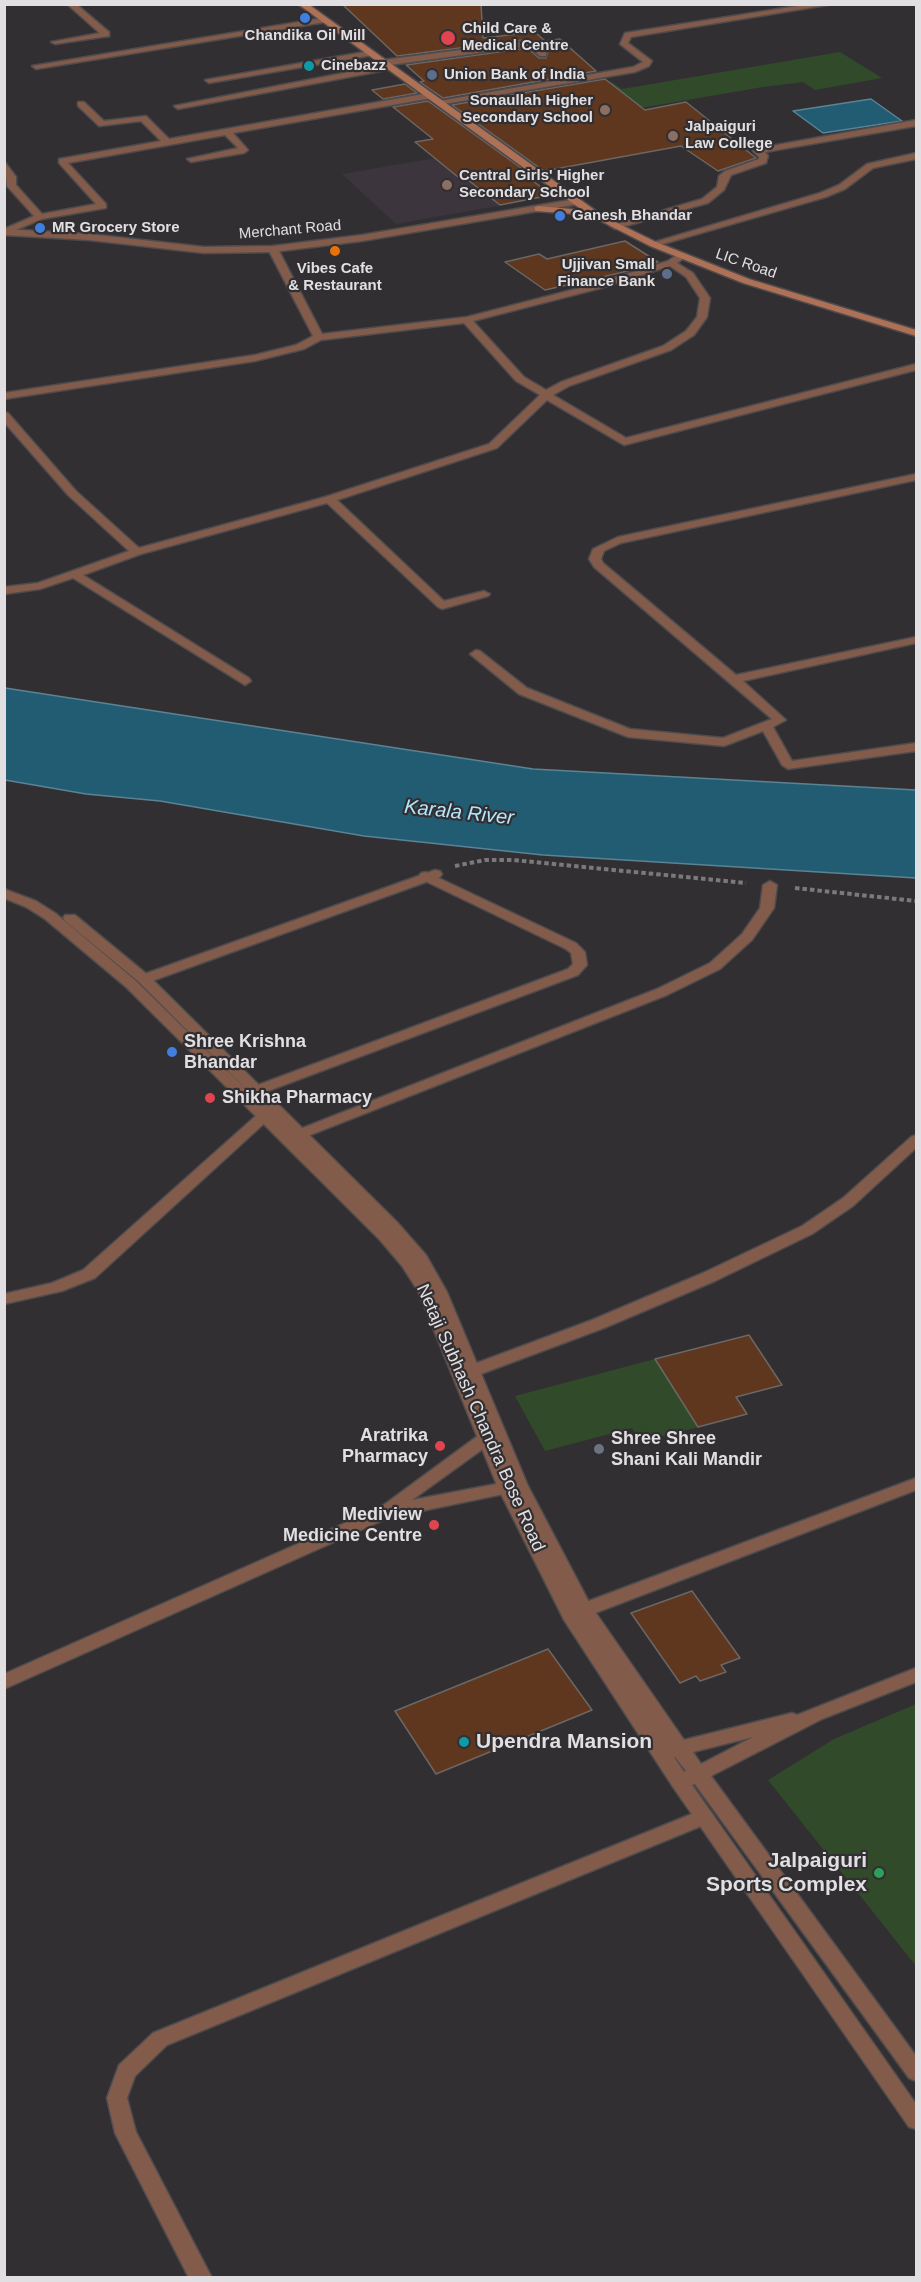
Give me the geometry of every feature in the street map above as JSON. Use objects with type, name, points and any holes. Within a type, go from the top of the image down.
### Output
[{"type":"main road","name":"LIC Road","points":[[302,4],[600,218],[653,244],[746,281],[916,333]]},
{"type":"main road","points":[[538,209],[570,210],[600,218]]},
{"type":"street","points":[[55,42],[106,34],[71,4]]},
{"type":"street","points":[[754,4],[768,14]]},
{"type":"street","points":[[438,102],[635,69],[648,61],[624,44],[628,35],[830,4]]},
{"type":"street","points":[[36,66],[323,20]]},
{"type":"street","points":[[178,106],[386,65],[530,43],[543,54]]},
{"type":"street","points":[[208,80],[370,53]]},
{"type":"street","points":[[5,232],[40,217],[103,206],[62,161],[429,96]]},
{"type":"street","points":[[81,104],[102,124],[143,118],[167,142]]},
{"type":"street","points":[[615,226],[705,201],[721,188],[724,177],[728,173],[752,167],[763,161],[764,156],[757,151],[916,123]]},
{"type":"street","points":[[191,159],[244,150],[226,131]]},
{"type":"street","points":[[653,244],[823,195],[842,187],[870,166],[916,156]]},
{"type":"street","points":[[4,164],[11,177],[12,186],[40,217]]},
{"type":"street","name":"Merchant Road","points":[[5,232],[89,237],[204,250],[273,249],[362,238],[576,202]]},
{"type":"street","points":[[273,249],[319,337]]},
{"type":"street","points":[[4,396],[255,358],[300,347],[319,337],[466,320],[598,286],[671,263],[681,256]]},
{"type":"street","points":[[4,591],[40,586],[137,552],[329,499],[493,446],[547,394],[565,384],[668,348],[690,333],[702,317],[705,298],[690,275],[671,263]]},
{"type":"street","points":[[466,320],[520,379],[624,442],[916,367]]},
{"type":"street","points":[[4,415],[72,493],[137,552]]},
{"type":"street","points":[[476,654],[524,691],[628,733],[724,742],[780,720],[598,565],[596,554],[599,549],[618,540],[916,477]]},
{"type":"street","points":[[329,499],[442,605],[484,594]]},
{"type":"street","points":[[76,574],[245,681]]},
{"type":"street","points":[[734,679],[916,640]]},
{"type":"street","points":[[765,726],[788,765],[916,747]]},
{"type":"street","points":[[137,981],[430,875],[571,946],[578,952],[580,965],[573,972],[255,1091]]},
{"type":"street","name":"Netaji Subhash Chandra Bose Road","points":[[4,882],[42,898],[61,911],[300,1134],[392,1226],[420,1259],[438,1292],[472,1371],[513,1487]]},
{"type":"street","points":[[300,1134],[662,992],[715,966],[747,937],[767,908],[770,885]]},
{"type":"street","name":"Netaji Subhash Chandra Bose Road","points":[[4,893],[31,904],[50,916],[137,981],[264,1116],[385,1235],[408,1262],[426,1291],[485,1439],[513,1487],[577,1612],[680,1782],[916,2120]]},
{"type":"street","points":[[4,1299],[56,1287],[89,1274],[264,1116]]},
{"type":"street","points":[[472,1371],[598,1324],[807,1230],[848,1202],[916,1140]]},
{"type":"street","points":[[4,1682],[384,1512],[485,1439]]},
{"type":"street","points":[[577,1612],[916,1484]]},
{"type":"street","points":[[384,1512],[513,1487]]},
{"type":"street","name":"Netaji Subhash Chandra Bose Road","points":[[577,1612],[700,1774],[916,2072]]},
{"type":"street","points":[[680,1782],[700,1774],[815,1714],[916,1675]]},
{"type":"street","points":[[662,1755],[680,1747],[815,1714]]},
{"type":"street","points":[[201,2277],[126,2133],[117,2098],[126,2071],[160,2039],[704,1817]]},
{"type":"path","points":[[430,875],[474,861],[513,860],[916,901]]},
{"type":"shaded area","name":"Central Girls' Higher Secondary School","points":[[495,148],[554,196],[396,224],[342,174]]},
{"type":"green space","points":[[840,52],[882,78],[815,90],[803,82],[763,87],[617,112],[582,87],[612,82],[622,89]]},
{"type":"green space","points":[[655,1359],[698,1427],[641,1442],[632,1428],[545,1451],[515,1396]]},
{"type":"green space","name":"Jalpaiguri Sports Complex","points":[[916,1704],[916,1966],[768,1780],[834,1739]]},
{"type":"water","points":[[871,99],[902,121],[823,133],[793,111]]},
{"type":"water","name":"Karala River","points":[[5,688],[533,769],[916,790],[916,878],[543,855],[364,836],[160,801],[86,794],[5,780]]},
{"type":"building","points":[[342,4],[481,4],[483,38],[535,32],[545,41],[560,39],[596,71],[443,98],[420,82],[424,81],[406,65],[527,48],[539,58],[546,58],[548,52],[530,39],[397,56]]},
{"type":"building","points":[[605,79],[645,110],[686,102],[756,158],[718,171],[681,146],[544,171],[452,105]]},
{"type":"building","points":[[405,84],[417,93],[383,99],[372,90]]},
{"type":"building","points":[[428,101],[528,173],[524,174],[551,195],[500,205],[463,176],[458,177],[415,142],[433,139],[393,107]]},
{"type":"building","points":[[625,241],[658,262],[545,290],[505,262],[539,254],[547,259]]},
{"type":"building","points":[[749,1335],[782,1385],[736,1397],[747,1414],[698,1427],[655,1359]]},
{"type":"building","points":[[692,1591],[740,1658],[721,1665],[726,1672],[700,1681],[696,1676],[680,1683],[631,1613]]},
{"type":"building","name":"Upendra Mansion","points":[[548,1649],[592,1710],[436,1774],[395,1711]]},
{"type":"place","name":"Chandika Oil Mill","points":[[305,18]]},
{"type":"place","name":"Child Care & Medical Centre","points":[[448,38]]},
{"type":"place","name":"Cinebazz","points":[[309,66]]},
{"type":"place","name":"Union Bank of India","points":[[432,75]]},
{"type":"place","name":"Sonaullah Higher Secondary School","points":[[605,110]]},
{"type":"place","name":"Jalpaiguri Law College","points":[[673,136]]},
{"type":"place","name":"Central Girls' Higher Secondary School","points":[[447,185]]},
{"type":"place","name":"Ganesh Bhandar","points":[[560,216]]},
{"type":"place","name":"MR Grocery Store","points":[[40,228]]},
{"type":"place","name":"Vibes Cafe & Restaurant","points":[[335,251]]},
{"type":"place","name":"Ujjivan Small Finance Bank","points":[[667,274]]},
{"type":"place","name":"Shree Krishna Bhandar","points":[[172,1052]]},
{"type":"place","name":"Shikha Pharmacy","points":[[210,1098]]},
{"type":"place","name":"Aratrika Pharmacy","points":[[440,1446]]},
{"type":"place","name":"Shree Shree Shani Kali Mandir","points":[[599,1449]]},
{"type":"place","name":"Mediview Medicine Centre","points":[[434,1525]]},
{"type":"place","name":"Upendra Mansion","points":[[464,1742]]},
{"type":"place","name":"Jalpaiguri Sports Complex","points":[[879,1873]]}]
